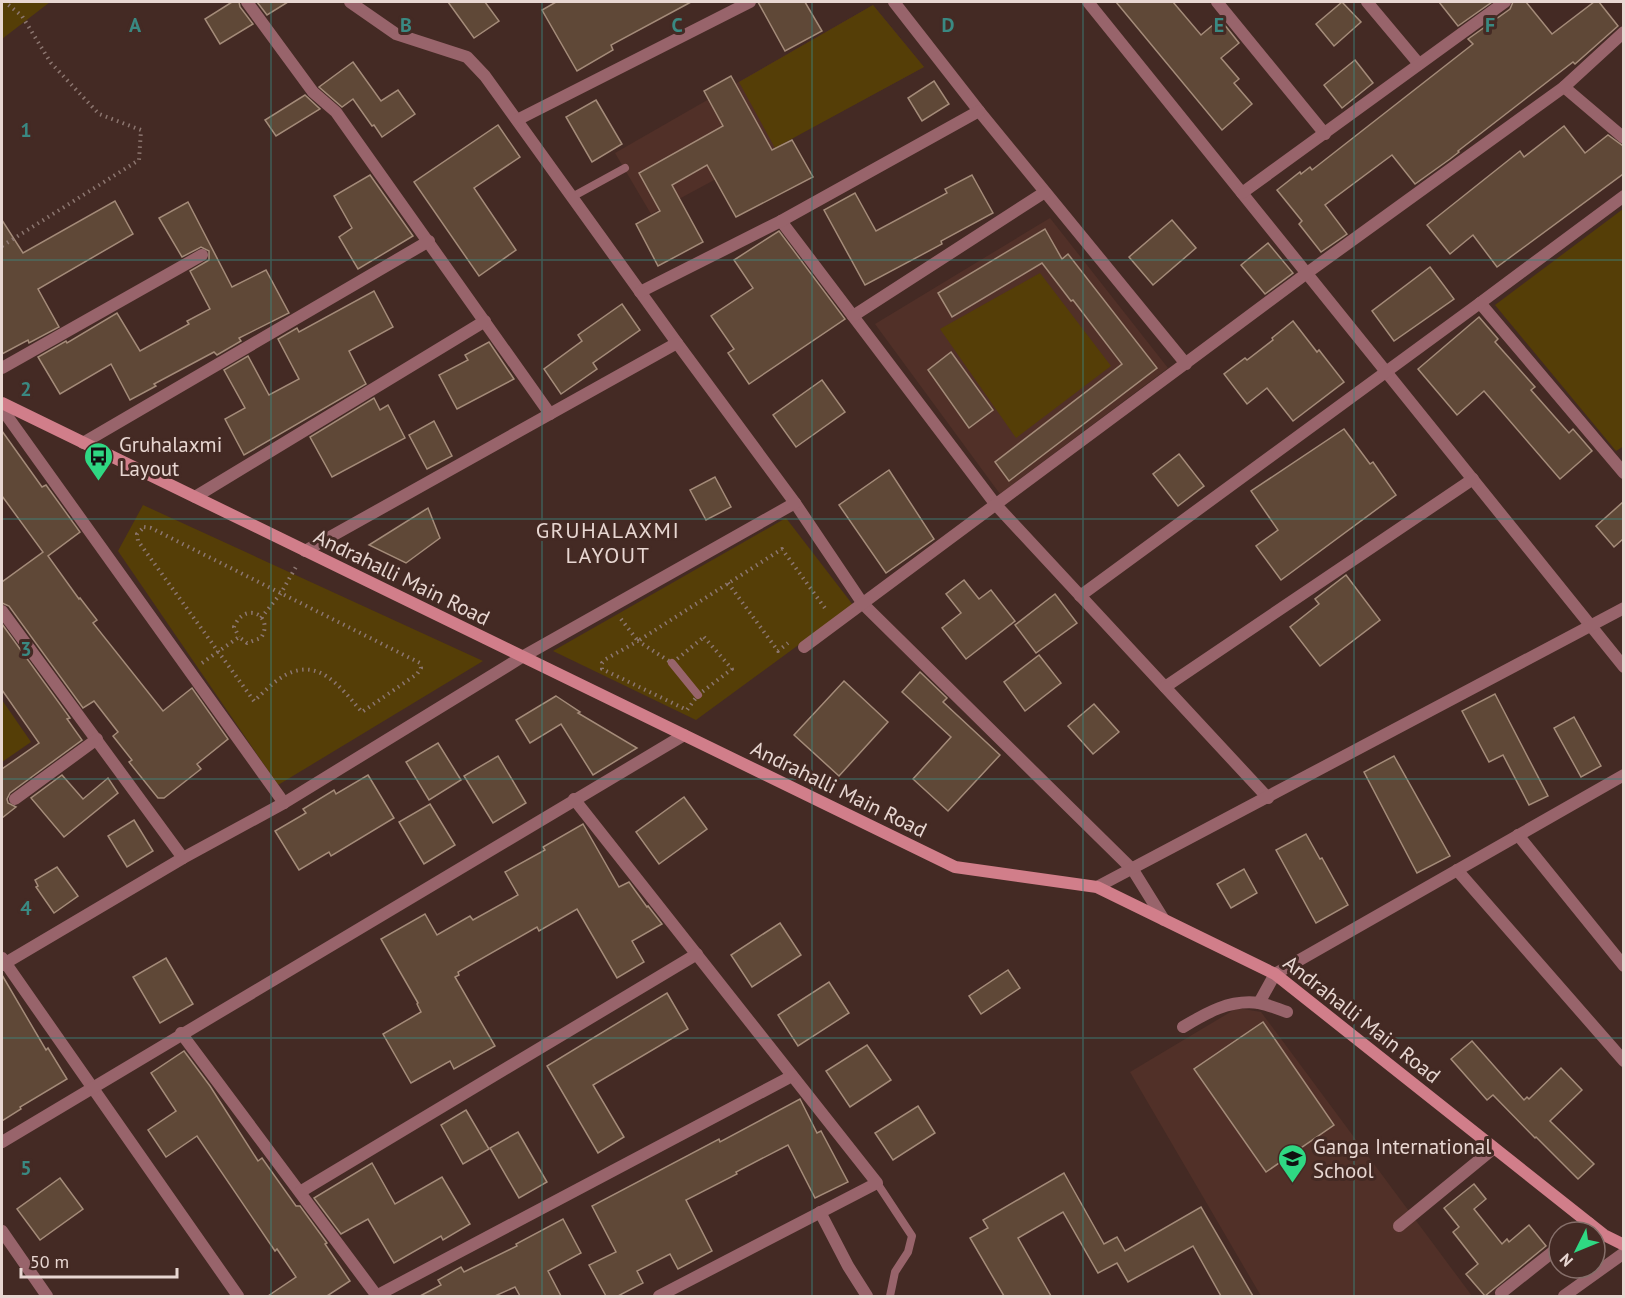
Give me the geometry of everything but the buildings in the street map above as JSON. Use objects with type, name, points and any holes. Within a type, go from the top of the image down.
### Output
[{"type":"main road","name":"Andrahalli Main Road","points":[[2,404],[955,867],[1097,887],[1275,974],[1585,1220]]},
{"type":"main road","name":"Andrahalli Main Road","points":[[1607,1237],[1623,1245]]},
{"type":"street","points":[[247,2],[313,92],[336,112],[550,414]]},
{"type":"street","points":[[350,2],[396,34],[467,57],[485,76],[795,503],[863,604],[1133,870],[1164,920]]},
{"type":"street","points":[[517,120],[750,2]]},
{"type":"street","points":[[894,2],[979,111],[1186,364]]},
{"type":"street","points":[[1088,2],[1623,667]]},
{"type":"street","points":[[1217,2],[1325,134]]},
{"type":"street","points":[[1367,2],[1419,64]]},
{"type":"street","points":[[1242,193],[1502,2]]},
{"type":"street","points":[[800,643],[863,604],[1307,273],[1564,87],[1623,32]]},
{"type":"street","points":[[1564,87],[1623,138]]},
{"type":"street","points":[[640,292],[781,221],[979,111]]},
{"type":"street","points":[[853,316],[1045,192]]},
{"type":"street","points":[[1080,596],[1480,303],[1623,195]]},
{"type":"street","points":[[781,221],[996,505],[1268,798]]},
{"type":"street","points":[[83,443],[429,241]]},
{"type":"street","points":[[2,368],[202,255]]},
{"type":"street","points":[[1480,303],[1623,471]]},
{"type":"street","points":[[195,497],[485,321]]},
{"type":"street","points":[[305,551],[677,343]]},
{"type":"street","points":[[2,409],[284,803]]},
{"type":"street","points":[[1165,687],[1473,479]]},
{"type":"street","points":[[238,1296],[3,962],[183,858],[284,803],[522,657],[795,503]]},
{"type":"street","points":[[1097,887],[1133,870],[1623,608]]},
{"type":"street","points":[[2,611],[183,858]]},
{"type":"street","points":[[2,1142],[181,1033],[684,735]]},
{"type":"street","points":[[15,799],[97,739]]},
{"type":"street","points":[[1259,1003],[1275,974],[1623,775]]},
{"type":"street","points":[[574,799],[877,1183],[659,1296]]},
{"type":"street","points":[[1518,835],[1623,966]]},
{"type":"street","points":[[1457,870],[1623,1060]]},
{"type":"street","points":[[300,1192],[697,954]]},
{"type":"street","points":[[1183,1027],[1211,1010],[1236,1003],[1259,1003],[1287,1012]]},
{"type":"street","points":[[181,1033],[376,1296],[792,1076]]},
{"type":"street","points":[[1400,1226],[1494,1148]]},
{"type":"street","points":[[820,1212],[848,1266],[867,1296]]},
{"type":"street","points":[[2,1231],[47,1296]]},
{"type":"street","points":[[1564,1296],[1623,1253]]},
{"type":"street","points":[[1501,1293],[1547,1257]]},
{"type":"lane","points":[[572,197],[625,168]]},
{"type":"lane","points":[[672,663],[698,695]]},
{"type":"lane","points":[[877,1183],[912,1236],[908,1252],[895,1272],[890,1296]]},
{"type":"path","points":[[2,246],[140,160],[141,130],[99,114],[51,63],[22,16],[5,2]]},
{"type":"path","points":[[144,527],[151,528],[420,663],[420,668],[417,674],[362,712],[333,680],[316,670],[294,672],[280,678],[254,701],[218,651],[138,541],[137,534],[144,527]]},
{"type":"path","points":[[611,607],[638,640],[782,549],[828,613],[820,619]]},
{"type":"path","points":[[261,618],[281,593],[305,551]]},
{"type":"path","points":[[728,583],[778,651],[800,643]]},
{"type":"path","points":[[251,612],[261,618],[265,624],[266,631],[261,638],[247,643],[239,637],[234,627],[237,620],[244,614],[251,612]]},
{"type":"path","points":[[189,672],[239,637]]},
{"type":"shaded area","points":[[2,2],[50,2],[2,39]]},
{"type":"shaded area","points":[[873,5],[924,67],[651,214],[615,153]]},
{"type":"shaded area","points":[[873,5],[924,67],[775,148],[739,82]]},
{"type":"shaded area","points":[[1623,209],[1624,446],[1616,451],[1495,305]]},
{"type":"shaded area","points":[[1050,218],[1168,368],[1000,494],[875,324]]},
{"type":"shaded area","points":[[1040,273],[1111,366],[1016,438],[940,329]]},
{"type":"shaded area","points":[[143,505],[483,661],[278,785],[118,551]]},
{"type":"shaded area","points":[[786,518],[853,605],[696,720],[553,651]]},
{"type":"shaded area","points":[[2,700],[31,742],[2,762]]},
{"type":"shaded area","name":"Ganga International School","points":[[1237,1008],[1261,1012],[1472,1296],[1261,1296],[1130,1072]]},
{"type":"place","name":"Gruhalaxmi Layout","points":[[98,482]]},
{"type":"place","name":"Ganga International School","points":[[1292,1184]]},
{"type":"district","name":"GRUHALAXMI LAYOUT","points":[[608,542]]}]
